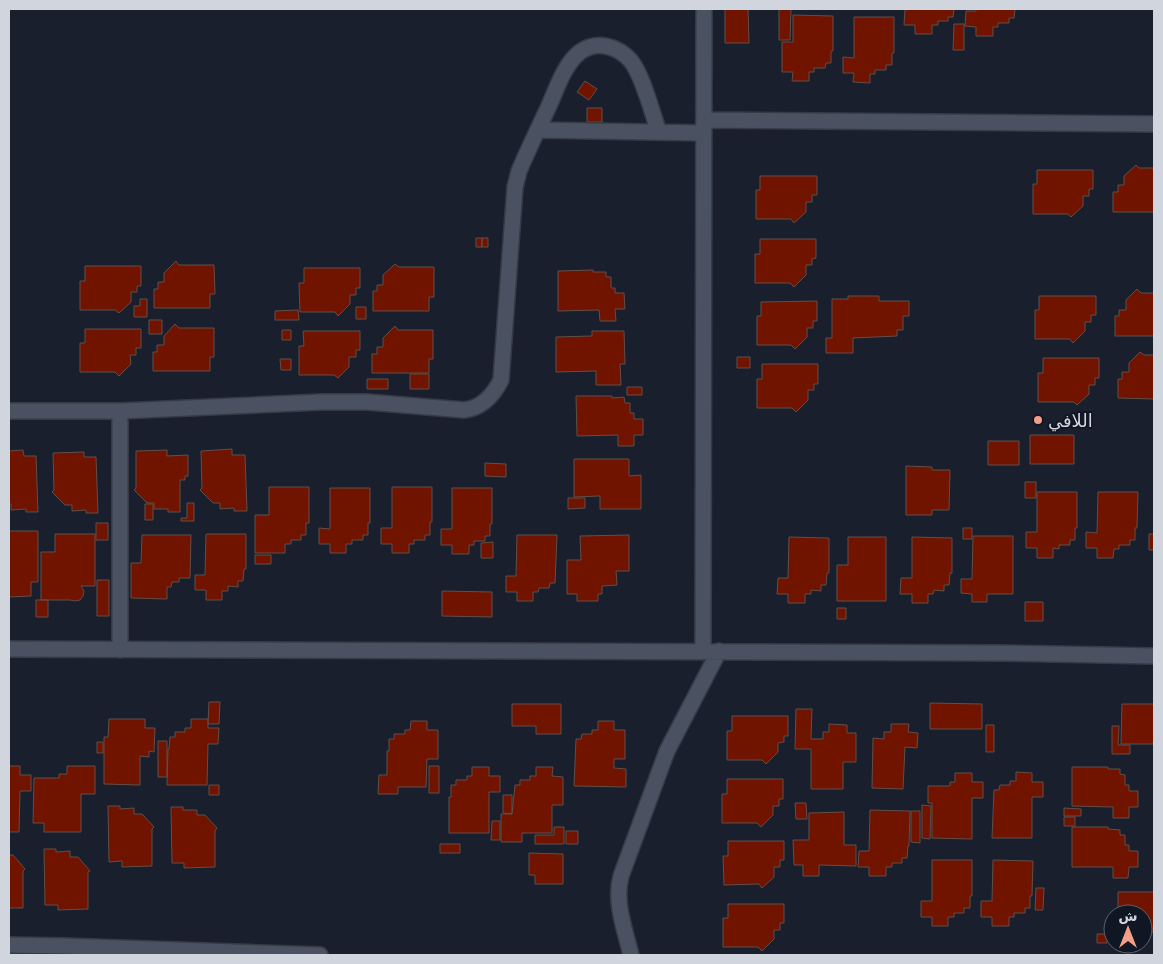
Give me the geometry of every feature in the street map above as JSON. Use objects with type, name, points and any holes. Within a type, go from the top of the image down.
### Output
[{"type":"street","points":[[703,651],[704,9]]},
{"type":"street","points":[[9,411],[120,411],[321,402],[367,402],[471,409],[484,403],[496,390],[501,380],[516,187],[519,171],[571,62],[584,50],[602,45],[614,48],[624,54],[638,72],[659,132]]},
{"type":"street","points":[[538,130],[659,132],[704,127],[1154,124]]},
{"type":"street","points":[[120,411],[120,650]]},
{"type":"street","points":[[9,649],[719,651],[1154,656]]},
{"type":"street","points":[[631,955],[618,899],[618,887],[621,876],[667,751],[719,651]]},
{"type":"street","points":[[9,945],[320,955]]},
{"type":"building","points":[[725,9],[748,9],[749,43],[725,43]]},
{"type":"building","points":[[779,9],[791,9],[790,40],[779,40]]},
{"type":"building","points":[[905,9],[954,9],[953,17],[948,17],[948,21],[938,21],[938,25],[932,25],[932,34],[915,34],[915,25],[904,25]]},
{"type":"building","points":[[976,9],[1015,9],[1014,18],[1009,18],[1009,23],[998,23],[998,27],[993,27],[993,36],[976,36],[976,27],[965,26],[966,11],[976,11]]},
{"type":"building","points":[[793,15],[833,16],[831,63],[826,63],[825,68],[814,68],[814,72],[809,72],[809,81],[792,81],[793,72],[782,72],[782,42],[793,42]]},
{"type":"building","points":[[854,17],[894,17],[892,65],[886,65],[886,70],[875,70],[875,74],[870,74],[870,83],[853,82],[854,73],[843,73],[843,57],[854,58]]},
{"type":"building","points":[[954,24],[964,24],[964,50],[953,50]]},
{"type":"building","points":[[585,81],[597,89],[589,100],[577,92]]},
{"type":"building","points":[[587,108],[602,108],[602,122],[587,122]]},
{"type":"building","points":[[1136,165],[1139,168],[1154,168],[1154,212],[1113,212],[1113,192],[1118,192],[1118,185],[1124,185],[1124,176]]},
{"type":"building","points":[[1037,170],[1093,170],[1093,189],[1089,189],[1089,196],[1083,196],[1083,206],[1071,217],[1068,214],[1033,214],[1033,184],[1037,184]]},
{"type":"building","points":[[760,176],[817,176],[817,195],[812,195],[812,202],[806,202],[806,212],[794,223],[791,219],[756,219],[756,190],[760,190]]},
{"type":"building","points":[[476,238],[482,238],[482,247],[476,247]]},
{"type":"building","points":[[482,238],[488,238],[488,247],[482,247]]},
{"type":"building","points":[[760,239],[816,239],[816,258],[812,259],[812,265],[806,265],[806,275],[794,287],[790,283],[755,283],[755,254],[760,254]]},
{"type":"building","points":[[176,261],[179,265],[214,265],[215,294],[210,294],[210,308],[154,308],[154,289],[158,289],[158,282],[164,282],[164,273]]},
{"type":"building","points":[[395,264],[399,267],[434,267],[434,297],[429,297],[429,311],[373,311],[373,291],[377,291],[377,285],[383,285],[383,275]]},
{"type":"building","points":[[85,266],[141,266],[141,286],[137,286],[137,292],[131,292],[131,302],[119,313],[115,310],[80,310],[80,281],[85,281]]},
{"type":"building","points":[[304,268],[360,268],[360,288],[356,288],[356,295],[350,295],[350,304],[338,316],[335,312],[300,312],[299,283],[304,283]]},
{"type":"building","points":[[593,270],[593,272],[606,272],[606,277],[611,277],[611,288],[615,288],[615,293],[624,293],[625,309],[615,309],[616,321],[600,321],[599,310],[558,311],[558,271]]},
{"type":"building","points":[[1137,289],[1141,293],[1154,293],[1154,336],[1115,336],[1115,316],[1119,316],[1119,310],[1126,310],[1126,300]]},
{"type":"building","points":[[848,296],[879,296],[879,301],[909,301],[909,316],[903,316],[903,330],[897,330],[897,336],[853,338],[853,353],[826,353],[826,338],[832,338],[832,299],[848,299]]},
{"type":"building","points":[[1039,296],[1096,296],[1096,315],[1091,315],[1091,322],[1085,322],[1085,331],[1073,343],[1070,339],[1035,339],[1035,310],[1039,310]]},
{"type":"building","points":[[140,299],[147,299],[147,317],[134,317],[134,306],[140,306]]},
{"type":"building","points":[[817,301],[817,321],[813,321],[813,328],[807,328],[807,337],[795,349],[791,345],[757,345],[757,316],[761,316],[761,302]]},
{"type":"building","points":[[356,307],[366,307],[366,319],[356,319]]},
{"type":"building","points":[[298,310],[299,320],[275,320],[275,311]]},
{"type":"building","points":[[149,320],[162,320],[162,334],[149,334]]},
{"type":"building","points":[[175,324],[179,328],[214,328],[214,357],[210,357],[210,371],[153,371],[153,352],[157,352],[157,345],[164,345],[164,336]]},
{"type":"building","points":[[395,326],[398,330],[433,330],[433,359],[429,359],[429,373],[372,373],[372,354],[377,354],[377,347],[383,347],[383,338]]},
{"type":"building","points":[[85,329],[141,329],[141,348],[136,348],[136,355],[130,355],[131,364],[119,376],[115,372],[80,372],[80,343],[85,343]]},
{"type":"building","points":[[282,330],[291,330],[291,340],[282,340]]},
{"type":"building","points":[[303,331],[360,331],[360,350],[356,350],[356,357],[349,357],[349,367],[338,378],[334,375],[299,375],[299,346],[304,346]]},
{"type":"building","points":[[592,331],[624,331],[625,364],[620,364],[621,385],[596,385],[596,371],[556,372],[556,337],[592,336]]},
{"type":"building","points":[[1140,352],[1144,355],[1154,355],[1154,399],[1118,398],[1118,379],[1122,379],[1122,372],[1129,372],[1129,363]]},
{"type":"building","points":[[737,357],[750,357],[750,368],[737,368]]},
{"type":"building","points":[[1043,358],[1099,358],[1099,378],[1095,378],[1095,385],[1089,385],[1089,394],[1077,405],[1074,402],[1038,402],[1038,373],[1043,373]]},
{"type":"building","points":[[280,359],[291,359],[291,370],[281,370]]},
{"type":"building","points":[[762,364],[818,364],[818,384],[814,384],[814,390],[808,390],[808,400],[796,412],[792,408],[757,408],[757,379],[762,379]]},
{"type":"building","points":[[410,374],[429,374],[429,389],[410,389]]},
{"type":"building","points":[[367,379],[388,379],[388,389],[367,389]]},
{"type":"building","points":[[627,387],[642,387],[642,395],[627,395]]},
{"type":"building","points":[[576,396],[624,397],[625,403],[630,403],[630,413],[634,413],[634,419],[643,419],[643,435],[634,435],[634,446],[618,446],[618,435],[577,436]]},
{"type":"building","points":[[1030,435],[1074,435],[1074,464],[1030,464]]},
{"type":"building","points":[[988,441],[1019,441],[1019,465],[988,465]]},
{"type":"building","points":[[232,449],[232,455],[245,455],[247,511],[234,511],[234,508],[220,509],[220,503],[213,503],[200,490],[202,488],[201,451]]},
{"type":"building","points":[[23,450],[24,456],[36,456],[38,512],[26,512],[26,509],[11,510],[11,504],[9,504],[9,451]]},
{"type":"building","points":[[167,450],[167,456],[188,455],[188,476],[185,476],[185,480],[180,480],[180,512],[168,512],[168,509],[154,509],[154,503],[147,503],[134,490],[136,488],[136,451]]},
{"type":"building","points":[[84,452],[84,457],[96,457],[98,513],[86,513],[86,510],[72,511],[72,505],[65,505],[52,492],[54,490],[53,453]]},
{"type":"building","points":[[574,459],[629,459],[629,476],[641,475],[641,509],[600,509],[600,496],[574,497]]},
{"type":"building","points":[[485,463],[506,464],[506,477],[485,476]]},
{"type":"building","points":[[906,466],[932,467],[932,470],[950,470],[949,510],[932,510],[932,515],[906,515]]},
{"type":"building","points":[[1025,482],[1036,482],[1036,498],[1025,498]]},
{"type":"building","points":[[269,487],[309,487],[309,523],[306,523],[306,535],[301,535],[301,540],[291,540],[291,544],[285,544],[285,553],[255,553],[255,515],[269,515]]},
{"type":"building","points":[[392,487],[432,487],[430,535],[425,535],[425,540],[414,540],[414,544],[409,544],[409,553],[392,553],[392,544],[381,544],[381,528],[392,528]]},
{"type":"building","points":[[330,488],[370,488],[368,535],[363,535],[363,540],[352,540],[352,544],[346,544],[346,553],[330,553],[330,544],[319,544],[319,528],[330,529]]},
{"type":"building","points":[[452,488],[492,488],[490,536],[485,536],[485,541],[474,541],[474,545],[469,545],[469,554],[452,554],[452,545],[441,545],[441,529],[452,529]]},
{"type":"building","points":[[1037,492],[1077,492],[1075,540],[1070,540],[1070,545],[1059,545],[1059,549],[1053,548],[1053,558],[1037,558],[1037,548],[1026,548],[1026,532],[1037,532]]},
{"type":"building","points":[[1098,492],[1138,492],[1135,540],[1130,540],[1130,545],[1119,545],[1119,549],[1114,549],[1113,558],[1097,558],[1097,548],[1086,548],[1086,532],[1097,533]]},
{"type":"building","points":[[568,498],[585,498],[585,508],[568,509]]},
{"type":"building","points":[[187,503],[194,503],[194,521],[181,521],[181,518],[187,518]]},
{"type":"building","points":[[145,504],[153,504],[153,520],[145,520]]},
{"type":"building","points":[[96,523],[108,523],[108,540],[96,540]]},
{"type":"building","points":[[963,528],[972,528],[972,539],[963,539]]},
{"type":"building","points":[[9,531],[38,531],[38,582],[31,582],[31,596],[9,597]]},
{"type":"building","points":[[55,534],[95,534],[95,586],[81,586],[84,591],[80,600],[41,600],[41,552],[55,552]]},
{"type":"building","points":[[206,534],[246,534],[246,569],[244,569],[243,581],[238,581],[238,587],[228,586],[228,591],[222,591],[222,600],[206,600],[206,590],[195,590],[195,575],[205,575]]},
{"type":"building","points":[[1149,534],[1154,534],[1154,550],[1149,550]]},
{"type":"building","points":[[142,535],[191,535],[190,578],[179,578],[179,582],[172,582],[171,587],[167,587],[167,599],[131,598],[131,563],[141,563]]},
{"type":"building","points":[[517,535],[557,535],[555,583],[550,583],[549,588],[539,588],[538,592],[533,592],[533,601],[517,601],[517,592],[506,592],[506,576],[516,576]]},
{"type":"building","points":[[629,535],[629,571],[616,571],[617,585],[602,586],[602,594],[598,594],[598,601],[577,601],[577,594],[567,594],[567,560],[581,560],[580,536]]},
{"type":"building","points":[[973,536],[1013,536],[1013,594],[987,594],[987,602],[972,602],[972,594],[961,593],[961,579],[972,579]]},
{"type":"building","points":[[789,537],[829,538],[829,573],[827,573],[826,585],[821,585],[821,591],[811,590],[811,594],[805,594],[805,603],[788,603],[788,594],[777,594],[778,578],[788,578]]},
{"type":"building","points":[[848,537],[886,537],[886,601],[837,601],[837,565],[848,565]]},
{"type":"building","points":[[912,537],[952,538],[952,573],[950,573],[949,585],[944,585],[944,591],[934,590],[933,594],[928,594],[928,603],[912,603],[912,594],[900,594],[901,578],[912,578]]},
{"type":"building","points":[[493,542],[493,558],[481,558],[481,543]]},
{"type":"building","points":[[255,555],[271,555],[271,564],[255,564]]},
{"type":"building","points":[[97,580],[109,580],[109,616],[97,616]]},
{"type":"building","points":[[442,591],[492,592],[492,617],[442,616]]},
{"type":"building","points":[[36,600],[48,600],[48,617],[36,617]]},
{"type":"building","points":[[1025,602],[1043,602],[1043,621],[1025,621]]},
{"type":"building","points":[[837,608],[846,608],[846,619],[837,619]]},
{"type":"building","points":[[209,702],[220,702],[219,724],[208,724]]},
{"type":"building","points":[[930,703],[982,704],[982,729],[930,729]]},
{"type":"building","points":[[512,704],[561,704],[561,734],[536,734],[536,726],[512,726]]},
{"type":"building","points":[[1122,704],[1154,704],[1154,744],[1121,744]]},
{"type":"building","points":[[796,709],[812,709],[811,739],[823,739],[823,732],[829,732],[829,724],[847,725],[847,733],[856,733],[856,762],[843,762],[843,789],[811,789],[811,749],[795,749]]},
{"type":"building","points":[[732,716],[788,716],[788,736],[784,736],[784,742],[778,743],[778,752],[766,764],[762,760],[727,760],[727,731],[732,731]]},
{"type":"building","points":[[109,719],[145,719],[145,728],[155,728],[154,752],[149,751],[149,757],[140,756],[140,785],[104,784],[104,737],[108,737]]},
{"type":"building","points":[[191,719],[208,719],[208,728],[219,728],[218,744],[208,744],[207,785],[167,785],[170,737],[175,737],[175,732],[185,732],[185,728],[191,728]]},
{"type":"building","points":[[411,721],[427,721],[427,730],[438,730],[438,759],[427,759],[426,787],[398,787],[398,794],[378,794],[379,775],[387,775],[389,739],[394,739],[394,734],[405,734],[405,730],[410,730]]},
{"type":"building","points":[[598,721],[614,721],[614,730],[625,730],[625,759],[614,759],[614,768],[626,769],[626,787],[574,786],[576,739],[581,739],[582,734],[592,734],[592,730],[598,730]]},
{"type":"building","points":[[891,724],[909,724],[908,732],[918,733],[917,748],[905,747],[903,789],[872,788],[873,738],[884,739],[884,732],[891,732]]},
{"type":"building","points":[[986,725],[994,725],[994,752],[986,752]]},
{"type":"building","points":[[1112,726],[1119,726],[1118,745],[1130,745],[1130,754],[1112,754]]},
{"type":"building","points":[[158,741],[167,741],[167,777],[158,777]]},
{"type":"building","points":[[97,742],[103,742],[103,753],[97,753]]},
{"type":"building","points":[[9,766],[20,766],[20,775],[31,775],[31,791],[20,791],[19,832],[9,832]]},
{"type":"building","points":[[67,766],[95,766],[95,794],[81,794],[81,832],[44,832],[44,823],[33,823],[34,778],[59,778],[59,774],[67,774]]},
{"type":"building","points":[[429,766],[439,766],[439,793],[429,793]]},
{"type":"building","points":[[472,767],[489,767],[489,776],[500,776],[500,792],[489,792],[489,833],[449,833],[451,785],[456,785],[456,780],[467,780],[467,776],[472,776]]},
{"type":"building","points":[[536,767],[553,767],[552,776],[563,777],[563,805],[552,805],[552,833],[522,833],[522,842],[501,842],[501,814],[512,814],[515,785],[520,785],[520,780],[530,780],[530,776],[536,776]]},
{"type":"building","points":[[1072,767],[1120,769],[1120,774],[1125,775],[1125,785],[1129,785],[1129,791],[1138,791],[1138,807],[1129,807],[1129,818],[1113,818],[1113,807],[1072,806]]},
{"type":"building","points":[[1016,772],[1032,773],[1032,782],[1043,782],[1043,797],[1032,797],[1032,838],[992,838],[994,790],[999,790],[1000,785],[1010,785],[1010,781],[1016,781]]},
{"type":"building","points":[[955,773],[972,773],[972,782],[983,782],[983,798],[972,798],[972,839],[932,838],[932,803],[928,803],[928,786],[950,786],[950,782],[955,782]]},
{"type":"building","points":[[727,779],[783,779],[783,799],[779,799],[779,806],[773,806],[773,815],[761,827],[757,823],[722,823],[722,794],[727,794]]},
{"type":"building","points":[[209,785],[219,785],[219,795],[209,795]]},
{"type":"building","points":[[503,795],[512,795],[512,814],[503,813]]},
{"type":"building","points":[[795,803],[806,803],[807,819],[796,819]]},
{"type":"building","points":[[922,805],[931,806],[930,839],[922,838]]},
{"type":"building","points":[[108,806],[120,806],[120,809],[134,808],[134,814],[142,814],[154,827],[152,829],[152,866],[122,867],[122,861],[109,862]]},
{"type":"building","points":[[171,807],[183,807],[183,810],[197,810],[197,815],[205,815],[217,828],[215,831],[215,867],[184,868],[184,863],[172,863]]},
{"type":"building","points":[[1064,808],[1081,809],[1081,816],[1064,816]]},
{"type":"building","points":[[870,810],[910,811],[907,858],[902,858],[902,863],[892,863],[892,867],[886,867],[886,876],[869,876],[869,867],[858,867],[859,851],[869,851]]},
{"type":"building","points":[[911,811],[920,811],[920,843],[911,842]]},
{"type":"building","points":[[844,812],[844,845],[856,845],[856,866],[819,865],[819,876],[803,876],[803,865],[794,865],[793,840],[809,840],[809,813]]},
{"type":"building","points":[[1064,817],[1075,817],[1075,826],[1064,826]]},
{"type":"building","points":[[492,821],[500,821],[500,840],[491,840]]},
{"type":"building","points":[[554,827],[564,827],[564,844],[535,844],[535,835],[554,835]]},
{"type":"building","points":[[1072,827],[1108,827],[1108,829],[1120,830],[1120,835],[1125,835],[1125,845],[1129,845],[1129,851],[1138,851],[1138,867],[1129,867],[1128,878],[1113,878],[1113,867],[1072,867]]},
{"type":"building","points":[[566,831],[578,831],[578,844],[566,844]]},
{"type":"building","points":[[728,841],[784,841],[784,860],[780,860],[780,867],[774,867],[774,877],[762,888],[759,884],[724,885],[723,856],[728,856]]},
{"type":"building","points":[[440,844],[460,844],[460,853],[440,853]]},
{"type":"building","points":[[44,849],[56,849],[56,852],[70,851],[70,857],[78,857],[90,871],[88,872],[88,909],[58,910],[58,905],[45,905]]},
{"type":"building","points":[[529,853],[563,854],[563,884],[535,884],[535,875],[529,875]]},
{"type":"building","points":[[9,855],[13,855],[25,869],[23,871],[23,908],[9,908]]},
{"type":"building","points":[[932,860],[972,860],[970,908],[964,908],[964,913],[954,913],[954,917],[948,917],[948,926],[932,926],[932,917],[921,917],[921,901],[932,901]]},
{"type":"building","points":[[993,860],[1033,861],[1030,908],[1025,908],[1025,913],[1014,913],[1014,917],[1009,917],[1009,926],[992,926],[992,917],[981,917],[981,901],[992,901]]},
{"type":"building","points":[[1036,888],[1044,888],[1043,910],[1035,910]]},
{"type":"building","points":[[1118,892],[1154,892],[1154,932],[1153,904],[1118,904]]},
{"type":"building","points":[[728,904],[784,904],[784,923],[780,923],[780,930],[774,930],[774,939],[762,951],[758,947],[723,947],[723,918],[728,918]]},
{"type":"building","points":[[1097,934],[1103,934],[1103,943],[1097,943]]},
{"type":"place","name":"اللافي","points":[[1038,420]]}]
